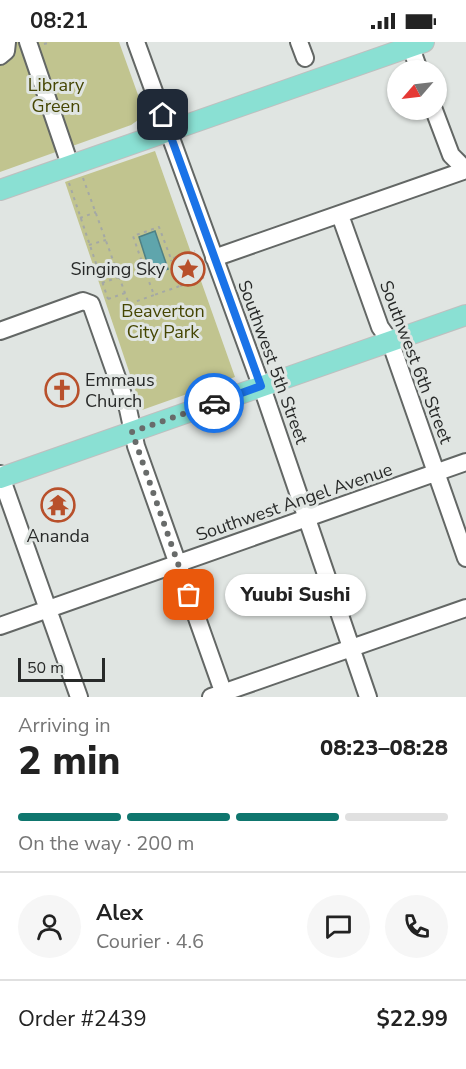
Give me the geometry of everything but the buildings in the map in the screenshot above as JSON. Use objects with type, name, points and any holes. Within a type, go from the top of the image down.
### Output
[{"type":"main road","points":[[0,190],[170,132],[414,44]]},
{"type":"main road","points":[[0,477],[466,315]]},
{"type":"street","points":[[0,56],[6,51],[7,42]]},
{"type":"street","points":[[28,42],[67,156]]},
{"type":"street","name":"Southwest 5th Street","points":[[136,42],[261,386],[368,697]]},
{"type":"street","points":[[414,44],[417,60]]},
{"type":"street","points":[[217,265],[340,214],[466,170],[451,155],[438,120]]},
{"type":"street","name":"Southwest 6th Street","points":[[340,214],[380,327],[390,341],[466,558]]},
{"type":"street","points":[[0,331],[87,302],[128,409],[132,432],[220,696],[466,608]]},
{"type":"street","name":"Southwest Angel Avenue","points":[[0,626],[466,462]]},
{"type":"street","points":[[0,477],[79,697]]},
{"type":"path","points":[[84,177],[129,304],[180,286],[217,265]]},
{"type":"path","points":[[67,183],[108,299]]},
{"type":"path","points":[[80,218],[96,212]]},
{"type":"path","points":[[154,296],[133,236],[159,227],[180,286]]},
{"type":"path","points":[[89,245],[106,240]]},
{"type":"path","points":[[171,259],[195,251]]},
{"type":"path","points":[[102,283],[144,268]]},
{"type":"path","points":[[87,302],[108,299],[124,293]]},
{"type":"green space","name":"Library Green","points":[[0,42],[119,42],[142,106],[141,118],[131,125],[0,172]]},
{"type":"green space","name":"Beaverton City Park","points":[[155,151],[235,377],[142,410],[65,182]]},
{"type":"water","points":[[155,231],[168,269],[151,275],[139,237]]},
{"type":"way so far","points":[[189,595],[132,432],[214,403]]},
{"type":"place","name":"Singing Sky","points":[[188,269]]},
{"type":"place","name":"Emmaus Church","points":[[62,390]]},
{"type":"place","name":"Ananda","points":[[58,505]]},
{"type":"place","name":"Yuubi Sushi","points":[[189,595]]},
{"type":"route","points":[[163,115],[261,386],[214,403]]}]
